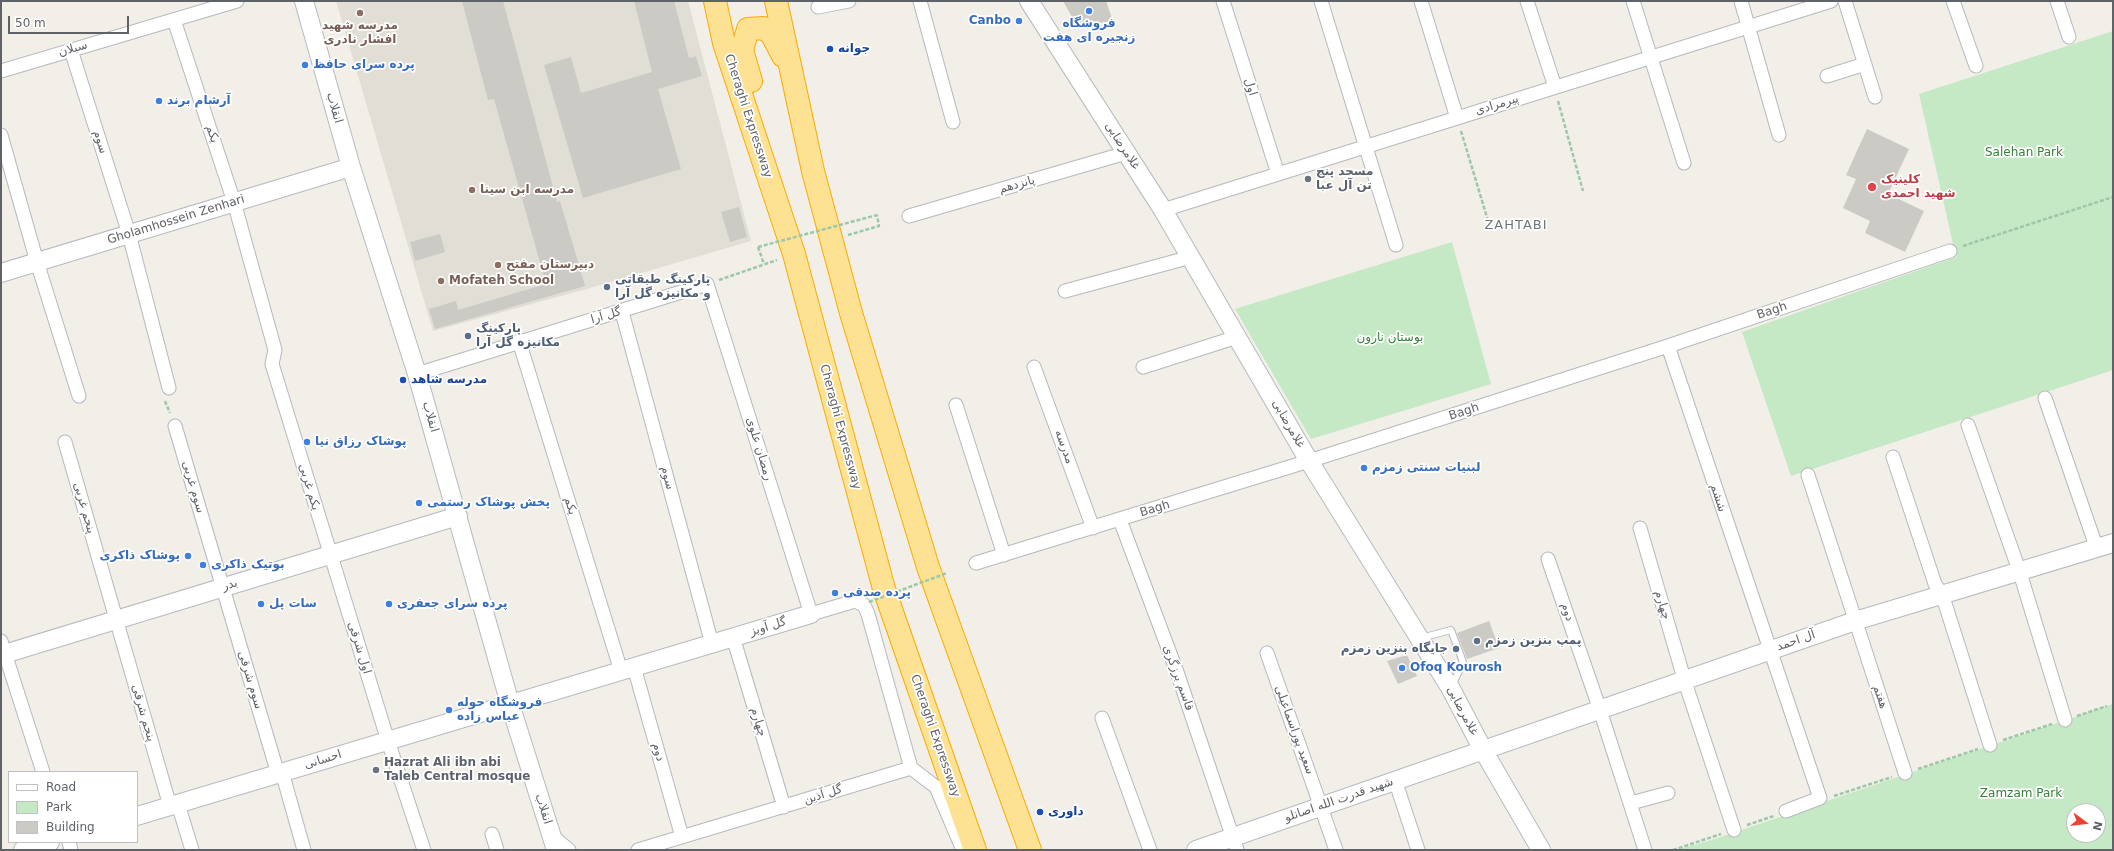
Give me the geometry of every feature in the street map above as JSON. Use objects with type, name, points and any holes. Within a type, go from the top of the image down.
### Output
[{"type":"highway","name":"Cheraghi Expressway","points":[[715,1],[724,43],[750,126],[768,174],[794,254],[884,589],[974,850]]},
{"type":"highway","points":[[776,1],[814,171],[851,313],[928,567],[1030,850]]},
{"type":"highway","points":[[768,174],[764,138],[742,50],[748,29],[764,28],[772,35],[794,78]]},
{"type":"street","name":"سبلان","points":[[1,71],[237,1]]},
{"type":"street","name":"انقلاب","points":[[304,1],[351,167],[417,374],[510,704],[554,842],[569,850]]},
{"type":"street","points":[[818,7],[849,1]]},
{"type":"street","points":[[920,1],[953,122]]},
{"type":"street","name":"غلامرضایی","points":[[1029,1],[1163,210],[1309,462],[1451,690],[1483,750],[1541,850]]},
{"type":"street","name":"اول","points":[[1223,1],[1278,174]]},
{"type":"street","points":[[1321,1],[1396,245]]},
{"type":"street","points":[[1421,1],[1456,118]]},
{"type":"street","points":[[1526,1],[1555,87]]},
{"type":"street","points":[[1633,1],[1684,163]]},
{"type":"street","points":[[1741,1],[1750,26],[1779,135]]},
{"type":"street","name":"پیرمرادی","points":[[1163,210],[1831,1]]},
{"type":"street","points":[[1845,1],[1875,97]]},
{"type":"street","points":[[1953,1],[1976,66]]},
{"type":"street","points":[[2058,1],[2069,37]]},
{"type":"street","name":"یکم","points":[[174,20],[234,202]]},
{"type":"street","name":"سوم","points":[[71,50],[129,234]]},
{"type":"street","points":[[1827,76],[1865,64]]},
{"type":"street","points":[[1,135],[37,262],[79,396]]},
{"type":"street","name":"پانزدهم","points":[[909,216],[1126,153]]},
{"type":"street","name":"Gholamhossein Zenhari","points":[[1,273],[351,167]]},
{"type":"street","name":"یکم غربی","points":[[234,202],[275,350],[272,364],[330,554]]},
{"type":"street","points":[[129,234],[169,388]]},
{"type":"street","name":"Bagh","points":[[976,563],[1309,462],[1668,346],[1950,251]]},
{"type":"street","points":[[1065,290],[1191,258]]},
{"type":"street","name":"گل آرا","points":[[417,374],[518,341],[622,312],[707,284]]},
{"type":"street","name":"رمضان علوی","points":[[707,284],[811,614]]},
{"type":"street","name":"سوم","points":[[622,312],[712,644]]},
{"type":"street","points":[[1143,367],[1237,337]]},
{"type":"street","name":"یکم","points":[[518,341],[628,669]]},
{"type":"street","name":"ششم","points":[[1668,346],[1820,798],[1786,811]]},
{"type":"street","name":"مدرسه","points":[[1034,367],[1093,528]]},
{"type":"street","points":[[2044,398],[2105,546]]},
{"type":"street","points":[[956,405],[1004,555]]},
{"type":"street","points":[[1968,425],[2020,573],[2066,720]]},
{"type":"street","name":"سوم غربی","points":[[175,426],[223,587]]},
{"type":"street","name":"پنجم غربی","points":[[65,442],[117,619]]},
{"type":"street","points":[[1893,457],[1935,584],[1942,594],[1990,745]]},
{"type":"street","name":"هفتم","points":[[1808,475],[1905,773]]},
{"type":"street","name":"بدر","points":[[2,650],[117,619],[458,516]]},
{"type":"street","name":"قاسم برزگری","points":[[1120,520],[1177,672],[1235,843]]},
{"type":"street","name":"چهارم","points":[[1640,528],[1685,682]]},
{"type":"street","name":"آل احمد","points":[[1483,750],[1685,682],[1769,650],[1855,621],[1942,594],[2020,573],[2105,546]]},
{"type":"street","name":"اول شرقی","points":[[330,554],[388,741]]},
{"type":"street","name":"دوم","points":[[1548,559],[1600,710]]},
{"type":"street","name":"سوم شرقی","points":[[223,587],[280,773]]},
{"type":"street","name":"گل آویز","points":[[510,704],[855,601],[864,605],[868,614],[911,768]]},
{"type":"street","name":"پنجم شرقی","points":[[117,619],[174,805]]},
{"type":"street","name":"چهارم","points":[[733,638],[784,807]]},
{"type":"street","points":[[2,650],[43,771]]},
{"type":"street","name":"سعید پوراسماعیلی","points":[[1267,654],[1322,806],[1336,850]]},
{"type":"street","name":"دوم","points":[[628,669],[682,837]]},
{"type":"street","points":[[1685,682],[1734,830]]},
{"type":"street","name":"احسانی","points":[[138,816],[510,704]]},
{"type":"street","points":[[1600,710],[1645,850]]},
{"type":"street","points":[[1102,718],[1150,850]]},
{"type":"street","points":[[388,741],[424,850]]},
{"type":"street","name":"شهید قدرت الله اصانلو","points":[[1196,850],[1235,843],[1322,806],[1483,750]]},
{"type":"street","points":[[911,768],[936,787],[963,850]]},
{"type":"street","name":"گل آذین","points":[[638,850],[911,768]]},
{"type":"street","points":[[280,773],[304,850]]},
{"type":"street","points":[[1395,780],[1418,850]]},
{"type":"street","points":[[1631,803],[1668,793]]},
{"type":"street","points":[[174,805],[192,850]]},
{"type":"street","points":[[492,834],[496,850]]},
{"type":"street","points":[[23,850],[47,843]]},
{"type":"lane","points":[[1420,638],[1451,630],[1463,662],[1451,690]]},
{"type":"path","points":[[1555,87],[1583,191]]},
{"type":"path","points":[[1456,118],[1489,224]]},
{"type":"path","points":[[1950,251],[2113,197]]},
{"type":"path","points":[[764,264],[758,247],[877,215],[879,226],[831,239]]},
{"type":"path","points":[[707,284],[794,254]]},
{"type":"path","points":[[169,388],[164,400],[175,426]]},
{"type":"path","points":[[869,602],[948,573]]},
{"type":"shaded area","points":[[336,1],[688,1],[751,241],[590,288],[433,331]]},
{"type":"green space","name":"Salehan Park","points":[[2113,31],[2113,370],[1791,476],[1742,332],[1956,257],[1919,94]]},
{"type":"green space","name":"بوستان نارون","points":[[1452,242],[1491,384],[1311,439],[1235,309]]},
{"type":"green space","name":"Zamzam Park","points":[[2113,704],[2113,850],[1676,850],[1718,838]]},
{"type":"building","points":[[462,1],[503,1],[557,202],[560,201],[585,286],[435,329],[429,309],[456,301],[458,310],[546,284],[494,99],[488,100]]},
{"type":"building","points":[[634,1],[674,1],[689,58],[696,56],[702,76],[658,89],[681,169],[583,198],[544,65],[571,57],[581,93],[652,72]]},
{"type":"building","name":"فروشگاه زنجیره ای هفت","points":[[1063,1],[1106,1],[1113,21],[1077,26]]},
{"type":"building","name":"کلینیک شهید احمدی","points":[[1867,129],[1909,149],[1888,194],[1924,211],[1905,252],[1865,233],[1870,221],[1843,208],[1856,179],[1846,175]]},
{"type":"building","points":[[739,207],[747,237],[730,242],[721,212]]},
{"type":"building","points":[[440,234],[445,252],[415,261],[410,242]]},
{"type":"building","name":"پمپ بنزین زمزم","points":[[1489,621],[1499,648],[1467,659],[1457,633]]},
{"type":"building","name":"Ofoq Kourosh","points":[[1407,655],[1417,676],[1398,684],[1387,661]]},
{"type":"place","name":"فروشگاه زنجیره ای هفت","points":[[1089,11]]},
{"type":"place","name":"مدرسه شهید افشار نادری","points":[[360,13]]},
{"type":"place","name":"Canbo","points":[[1019,21]]},
{"type":"place","name":"جوانه","points":[[830,49]]},
{"type":"place","name":"پرده سرای حافظ","points":[[305,65]]},
{"type":"place","name":"آرشام برند","points":[[159,101]]},
{"type":"place","name":"مسجد پنج تن آل عبا","points":[[1308,179]]},
{"type":"place","name":"کلینیک شهید احمدی","points":[[1872,187]]},
{"type":"place","name":"مدرسه ابن سینا","points":[[472,190]]},
{"type":"place","name":"دبیرستان مفتح","points":[[498,265]]},
{"type":"place","name":"Mofateh School","points":[[441,281]]},
{"type":"place","name":"پارکینگ طبقاتی و مکانیزه گل آرا","points":[[607,287]]},
{"type":"place","name":"پارکینگ مکانیزه گل آرا","points":[[468,336]]},
{"type":"place","name":"مدرسه شاهد","points":[[403,380]]},
{"type":"place","name":"پوشاک رزاق نیا","points":[[307,442]]},
{"type":"place","name":"لبنیات سنتی زمزم","points":[[1364,468]]},
{"type":"place","name":"پخش پوشاک رستمی","points":[[419,503]]},
{"type":"place","name":"پوشاک ذاکری","points":[[188,556]]},
{"type":"place","name":"بوتیک ذاکری","points":[[203,565]]},
{"type":"place","name":"پرده صدقی","points":[[835,593]]},
{"type":"place","name":"سات پل","points":[[261,604]]},
{"type":"place","name":"پرده سرای جعفری","points":[[389,604]]},
{"type":"place","name":"پمپ بنزین زمزم","points":[[1477,641]]},
{"type":"place","name":"جایگاه بنزین زمزم","points":[[1456,649]]},
{"type":"place","name":"Ofoq Kourosh","points":[[1402,668]]},
{"type":"place","name":"فروشگاه حوله عباس زاده","points":[[449,710]]},
{"type":"place","name":"Hazrat Ali ibn abi Taleb Central mosque","points":[[376,770]]},
{"type":"place","name":"داوری","points":[[1040,812]]},
{"type":"district","name":"ZAHTABI","points":[[1516,226]]}]
